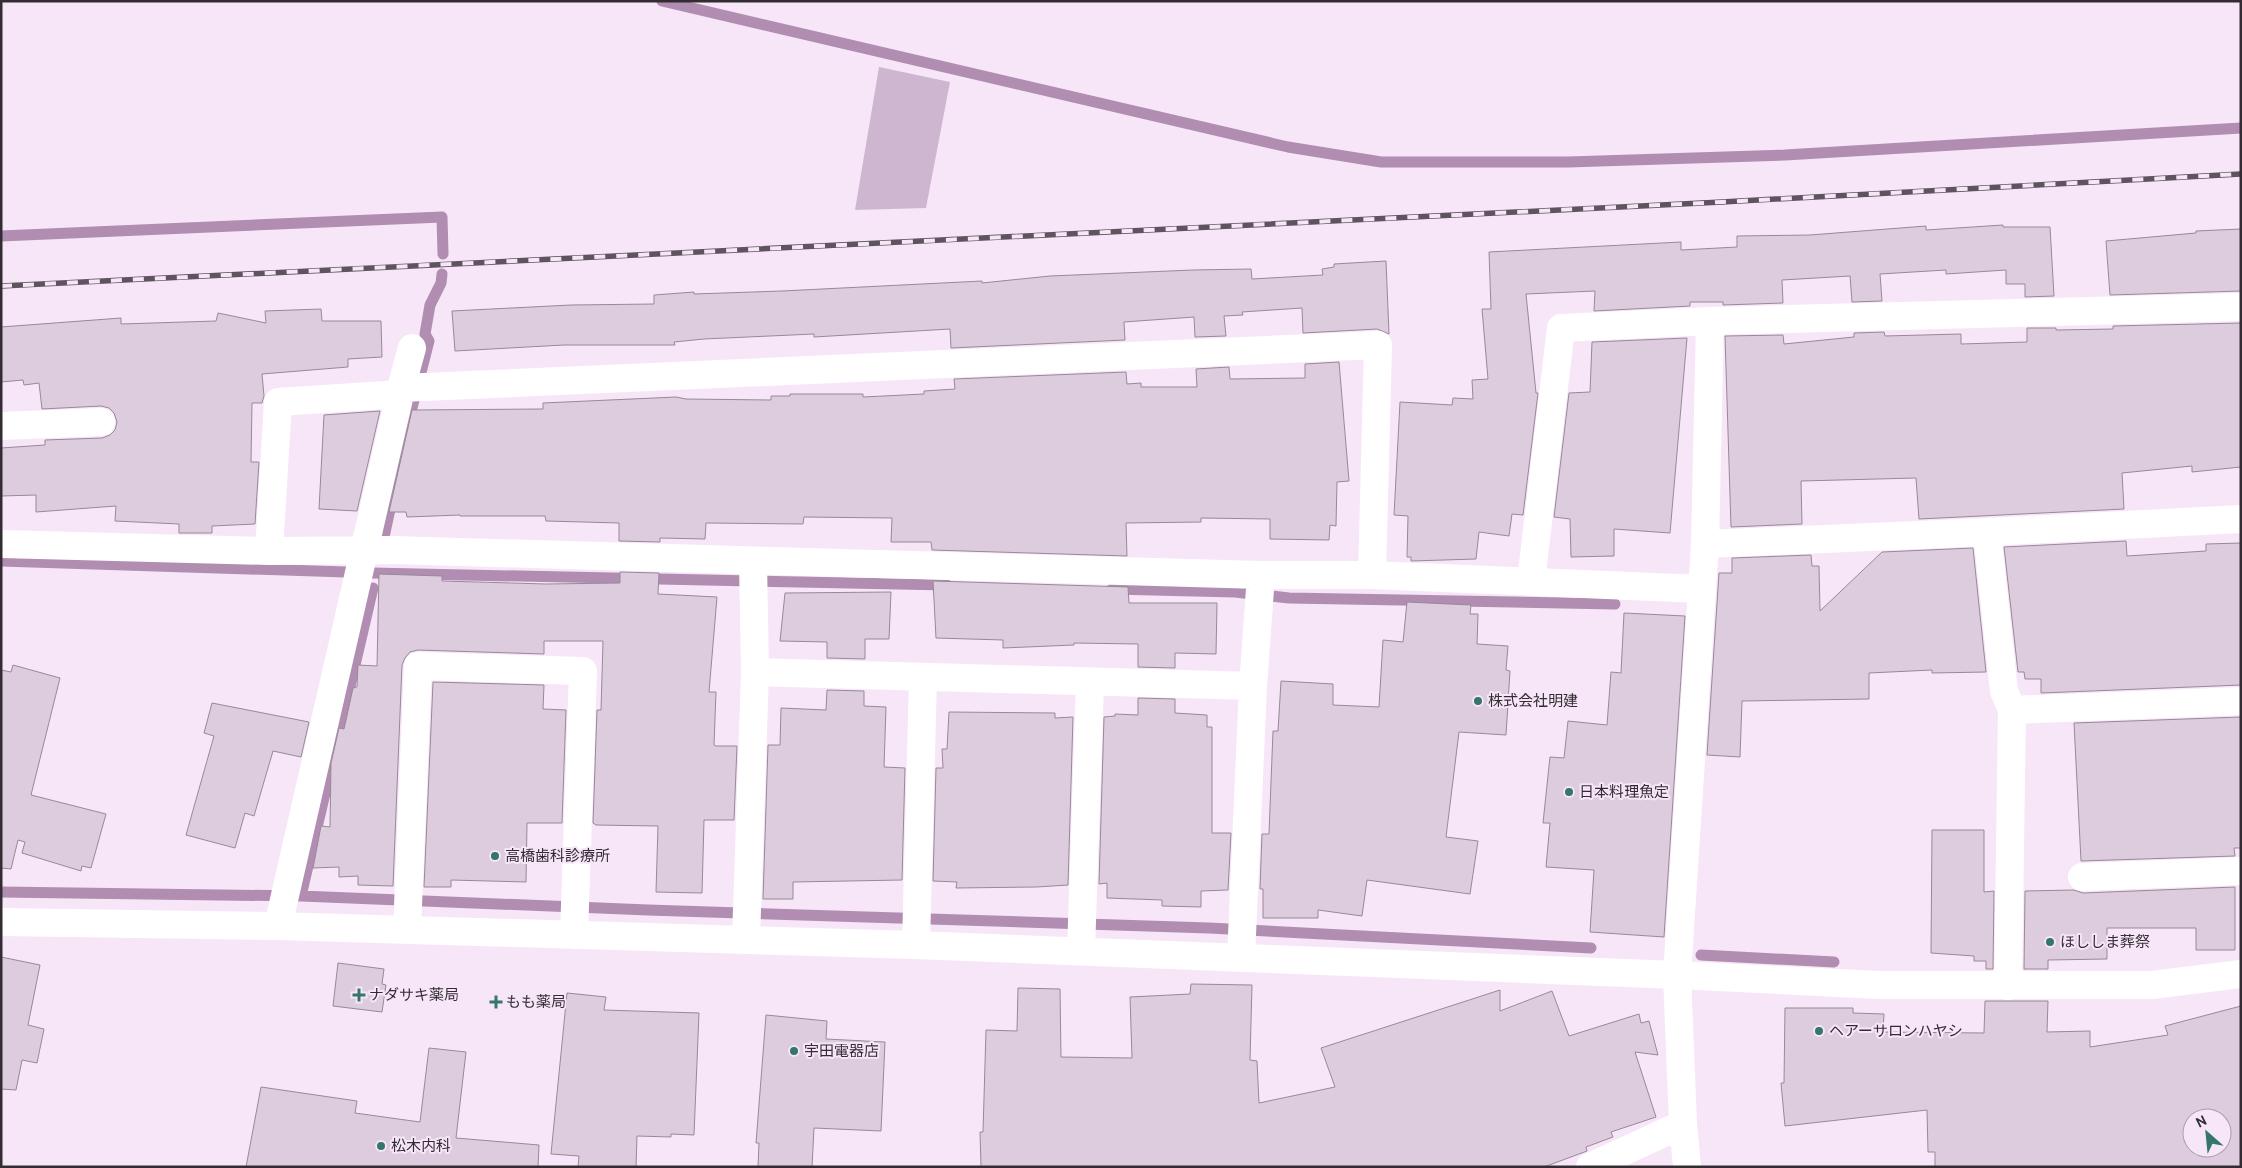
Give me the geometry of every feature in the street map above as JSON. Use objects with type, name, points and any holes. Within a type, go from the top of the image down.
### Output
[{"type":"street","points":[[1531,580],[1561,328],[1710,321],[2241,307]]},
{"type":"street","points":[[1687,1167],[1683,1124],[1677,975],[1705,544],[1710,321]]},
{"type":"street","points":[[269,551],[278,402],[410,389],[1378,345],[1372,575]]},
{"type":"street","points":[[283,907],[377,551],[410,389],[412,348]]},
{"type":"street","points":[[1,426],[101,422]]},
{"type":"street","points":[[1705,544],[2241,519]]},
{"type":"street","points":[[1987,532],[2004,691],[2012,710],[2008,986]]},
{"type":"street","points":[[1,544],[269,551],[377,551],[753,576],[1260,590],[1372,575],[1531,580],[1701,589]]},
{"type":"street","points":[[746,921],[755,672],[753,576]]},
{"type":"street","points":[[1242,939],[1253,686],[1260,590]]},
{"type":"street","points":[[408,922],[418,666],[583,671],[574,914]]},
{"type":"street","points":[[755,672],[1090,683],[1253,686]]},
{"type":"street","points":[[916,938],[923,677]]},
{"type":"street","points":[[1082,932],[1090,683]]},
{"type":"street","points":[[2012,710],[2241,701]]},
{"type":"street","points":[[2082,877],[2241,871]]},
{"type":"street","points":[[1,922],[283,907],[408,922],[574,914],[746,921],[916,938],[1082,932],[1242,939],[1677,975],[1879,985],[2152,985],[2241,974]]},
{"type":"street","points":[[1590,1167],[1683,1124]]},
{"type":"shaded area","points":[[879,67],[950,82],[926,208],[855,210]]},
{"type":"building","points":[[2003,225],[2003,227],[2050,227],[2054,296],[2025,297],[2025,284],[2006,284],[2006,270],[1946,274],[1946,270],[1880,274],[1882,301],[1852,302],[1850,276],[1782,280],[1783,303],[1723,305],[1723,302],[1690,302],[1690,306],[1594,311],[1595,291],[1526,294],[1536,393],[1538,393],[1523,515],[1512,514],[1509,536],[1479,532],[1476,559],[1411,561],[1411,557],[1407,557],[1408,516],[1394,515],[1400,402],[1452,405],[1453,398],[1473,399],[1472,380],[1488,379],[1482,309],[1491,309],[1489,252],[1681,242],[1681,250],[1737,247],[1737,236],[1810,235],[1926,226],[1926,230]]},
{"type":"building","points":[[2241,229],[2241,291],[2110,295],[2106,241],[2196,233],[2196,231]]},
{"type":"building","points":[[1386,261],[1389,334],[1377,329],[1303,333],[1302,308],[1242,312],[1243,315],[1224,316],[1226,336],[1195,337],[1194,317],[1124,322],[1125,340],[951,348],[950,329],[814,337],[814,334],[704,339],[674,342],[675,345],[564,345],[455,351],[452,311],[571,305],[654,304],[654,295],[694,292],[694,294],[782,291],[982,281],[982,283],[1050,276],[1193,270],[1251,269],[1252,279],[1323,275],[1322,269],[1334,267],[1334,264]]},
{"type":"building","points":[[321,309],[322,321],[381,321],[382,357],[348,359],[348,367],[262,374],[264,396],[262,403],[252,403],[251,462],[259,462],[255,524],[212,526],[212,533],[179,533],[179,524],[115,521],[116,506],[36,512],[36,495],[1,496],[1,448],[45,445],[45,440],[102,438],[110,435],[115,430],[117,422],[114,413],[109,408],[101,406],[42,409],[39,383],[24,385],[23,380],[1,382],[1,327],[121,318],[121,324],[216,321],[218,313],[266,323],[265,311]]},
{"type":"building","points":[[2241,323],[2241,467],[2192,472],[2192,466],[2122,473],[2124,509],[1919,519],[1916,478],[1801,481],[1802,524],[1731,527],[1725,336],[1783,335],[1784,344],[1854,337],[1854,333],[1884,332],[1885,336],[1961,334],[1961,344],[2027,342],[2027,328],[2056,328],[2056,330],[2113,329],[2113,326]]},
{"type":"building","points":[[1687,338],[1670,533],[1614,529],[1614,556],[1571,557],[1570,519],[1554,517],[1569,393],[1590,392],[1592,342]]},
{"type":"building","points":[[1339,362],[1349,481],[1337,482],[1336,526],[1330,525],[1329,540],[1270,539],[1270,519],[1201,518],[1201,522],[1126,523],[1127,556],[932,550],[931,542],[891,542],[892,518],[804,517],[803,524],[706,523],[705,539],[660,538],[660,542],[619,541],[619,523],[546,521],[545,516],[460,515],[407,517],[406,512],[389,512],[412,410],[543,409],[543,403],[676,397],[686,399],[771,400],[771,396],[790,396],[790,394],[863,394],[863,397],[924,394],[924,391],[955,389],[954,379],[1126,372],[1127,384],[1141,383],[1141,387],[1197,387],[1196,369],[1229,367],[1230,379],[1305,378],[1305,364]]},
{"type":"building","points":[[380,411],[357,511],[319,509],[324,415]]},
{"type":"building","points":[[2126,541],[2127,556],[2206,551],[2206,544],[2241,543],[2241,685],[2041,693],[2041,679],[2025,679],[2024,672],[2018,672],[2004,547]]},
{"type":"building","points":[[1973,548],[1986,672],[1932,673],[1932,670],[1869,673],[1869,699],[1742,701],[1740,757],[1707,755],[1719,573],[1732,573],[1732,558],[1811,555],[1812,566],[1819,566],[1820,611],[1882,552]]},
{"type":"building","points":[[620,572],[659,573],[658,594],[717,597],[709,692],[716,692],[714,745],[737,746],[734,820],[704,820],[702,893],[656,892],[658,826],[596,825],[593,823],[597,710],[601,710],[603,641],[544,641],[544,654],[418,650],[410,652],[402,665],[393,886],[358,885],[358,876],[339,877],[339,867],[313,868],[321,826],[330,827],[331,763],[339,728],[344,729],[353,688],[357,687],[358,665],[377,666],[379,574],[442,576],[442,581],[546,584],[620,583]]},
{"type":"building","points":[[933,581],[1128,587],[1129,603],[1217,603],[1216,654],[1175,653],[1175,668],[1138,667],[1138,644],[1074,643],[1074,645],[1003,648],[1003,640],[936,638]]},
{"type":"building","points":[[891,592],[889,639],[865,639],[865,659],[827,658],[827,642],[780,641],[785,593]]},
{"type":"building","points":[[1407,602],[1471,605],[1470,614],[1478,614],[1477,644],[1508,646],[1506,670],[1510,671],[1506,735],[1459,732],[1446,837],[1478,841],[1470,894],[1367,880],[1362,916],[1318,910],[1318,918],[1263,918],[1263,889],[1260,889],[1262,834],[1269,834],[1273,731],[1278,731],[1281,681],[1333,684],[1333,705],[1379,707],[1383,640],[1403,642]]},
{"type":"building","points":[[1624,613],[1685,616],[1664,937],[1590,932],[1594,870],[1546,867],[1550,823],[1543,823],[1550,757],[1564,758],[1568,721],[1607,725],[1611,672],[1621,673]]},
{"type":"building","points":[[13,665],[60,678],[31,795],[106,814],[91,868],[82,866],[81,871],[22,853],[25,842],[18,840],[11,869],[1,868],[1,670],[11,672]]},
{"type":"building","points":[[433,682],[544,685],[543,709],[566,710],[562,823],[527,823],[526,882],[451,880],[451,887],[424,887]]},
{"type":"building","points":[[827,690],[864,691],[864,706],[886,707],[884,767],[905,768],[902,880],[793,882],[793,899],[763,899],[768,745],[780,745],[781,708],[826,710]]},
{"type":"building","points":[[1138,698],[1175,699],[1175,713],[1207,715],[1207,727],[1212,727],[1212,833],[1231,833],[1228,890],[1201,891],[1201,907],[1162,906],[1162,900],[1107,898],[1107,883],[1099,884],[1104,717],[1115,716],[1115,714],[1138,715]]},
{"type":"building","points":[[212,703],[309,722],[301,757],[273,751],[254,816],[245,813],[235,848],[186,835],[214,736],[204,733]]},
{"type":"building","points":[[949,712],[1055,713],[1055,718],[1073,717],[1068,885],[956,888],[957,882],[933,881],[936,768],[943,768],[942,749],[947,749]]},
{"type":"building","points":[[2241,717],[2241,848],[2234,848],[2235,856],[2081,861],[2074,723]]},
{"type":"building","points":[[1932,830],[1984,830],[1984,892],[1994,891],[1993,969],[1986,969],[1986,961],[1974,961],[1974,956],[1931,953]]},
{"type":"building","points":[[2235,887],[2235,950],[2196,950],[2196,928],[2107,928],[2107,959],[2048,960],[2048,969],[2024,969],[2025,891],[2074,890],[2083,893]]},
{"type":"building","points":[[1,957],[40,965],[28,1025],[44,1029],[37,1063],[22,1060],[16,1090],[1,1089]]},
{"type":"building","name":"ナダサキ薬局","points":[[338,963],[384,969],[382,984],[386,985],[382,1012],[333,1006]]},
{"type":"building","points":[[1191,984],[1252,985],[1250,1060],[1257,1061],[1259,1103],[1335,1087],[1321,1048],[1500,990],[1500,1011],[1552,991],[1569,1036],[1639,1014],[1641,1023],[1649,1021],[1658,1055],[1635,1052],[1656,1117],[1611,1132],[1613,1137],[1586,1147],[1587,1151],[1544,1167],[981,1167],[980,1132],[983,1132],[986,1030],[1017,1031],[1018,988],[1060,989],[1061,1057],[1132,1058],[1130,997],[1190,994]]},
{"type":"building","points":[[567,993],[606,997],[604,1010],[699,1013],[694,1135],[671,1134],[671,1137],[637,1136],[636,1167],[578,1167],[579,1156],[551,1154]]},
{"type":"building","points":[[1985,1001],[2048,1001],[2047,1032],[2090,1031],[2090,1047],[2168,1035],[2165,1026],[2241,1006],[2241,1167],[1935,1167],[1935,1152],[1928,1152],[1927,1110],[1785,1126],[1781,1083],[1784,1083],[1785,1008],[1853,1008],[1853,1013],[1884,1014],[1883,1032],[1984,1033]]},
{"type":"building","points":[[766,1015],[827,1021],[826,1039],[885,1042],[881,1131],[814,1128],[812,1167],[758,1167],[759,1143],[756,1143]]},
{"type":"building","points":[[429,1048],[466,1052],[456,1138],[539,1145],[538,1167],[246,1167],[261,1087],[357,1101],[355,1113],[420,1122]]},
{"type":"waterway","points":[[662,1],[1288,147],[1381,162],[1568,162],[1785,155],[2241,128]]},
{"type":"waterway","points":[[1,236],[442,217],[443,254]]},
{"type":"waterway","points":[[381,551],[411,412],[429,341],[425,334],[430,305],[441,283],[442,274]]},
{"type":"waterway","points":[[1,561],[346,572]]},
{"type":"waterway","points":[[371,573],[947,585]]},
{"type":"waterway","points":[[301,896],[373,588]]},
{"type":"waterway","points":[[1112,589],[1235,592],[1289,598],[1615,604]]},
{"type":"waterway","points":[[1,892],[301,896],[648,910],[1209,928],[1591,948]]},
{"type":"waterway","points":[[1701,955],[1834,962]]},
{"type":"railway","points":[[1,286],[1722,202],[2241,174]]},
{"type":"place","name":"株式会社明建","points":[[1478,701]]},
{"type":"place","name":"日本料理魚定","points":[[1569,792]]},
{"type":"place","name":"高橋歯科診療所","points":[[495,856]]},
{"type":"place","name":"ほししま葬祭","points":[[2050,942]]},
{"type":"place","name":"ナダサキ薬局","points":[[359,995]]},
{"type":"place","name":"もも薬局","points":[[496,1002]]},
{"type":"place","name":"ヘアーサロンハヤシ","points":[[1819,1031]]},
{"type":"place","name":"宇田電器店","points":[[794,1051]]},
{"type":"place","name":"松木内科","points":[[381,1146]]}]
